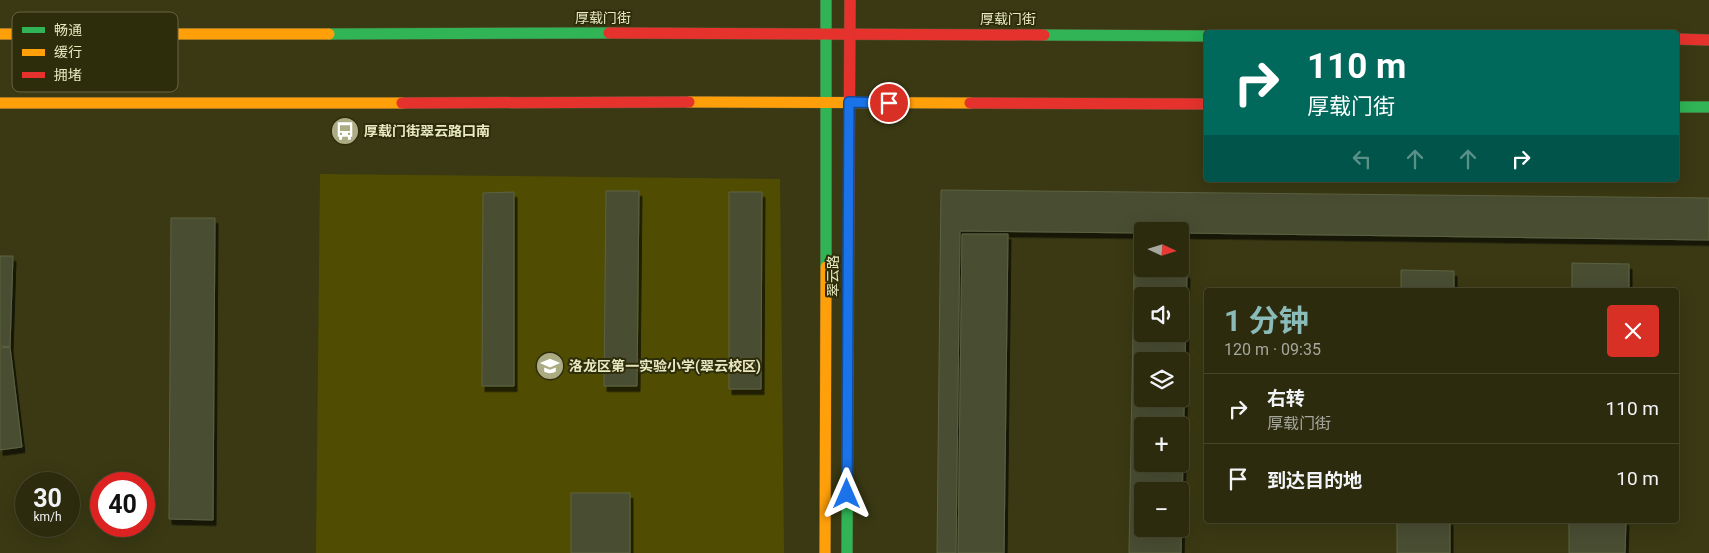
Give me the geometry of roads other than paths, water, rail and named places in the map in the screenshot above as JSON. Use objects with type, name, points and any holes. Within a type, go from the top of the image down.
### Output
[{"type":"main road","name":"翠云路","points":[[825,553],[826,0]]},
{"type":"main road","name":"翠云路","points":[[847,553],[850,0]]},
{"type":"main road","name":"厚载门街","points":[[178,34],[850,33],[1204,36]]},
{"type":"main road","points":[[1679,39],[1709,40]]},
{"type":"main road","points":[[0,103],[849,102],[1204,104]]},
{"type":"main road","points":[[1679,107],[1709,107]]},
{"type":"place","name":"厚载门街翠云路口南","points":[[345,131]]},
{"type":"place","name":"洛龙区第一实验小学(翠云校区)","points":[[550,366]]}]
